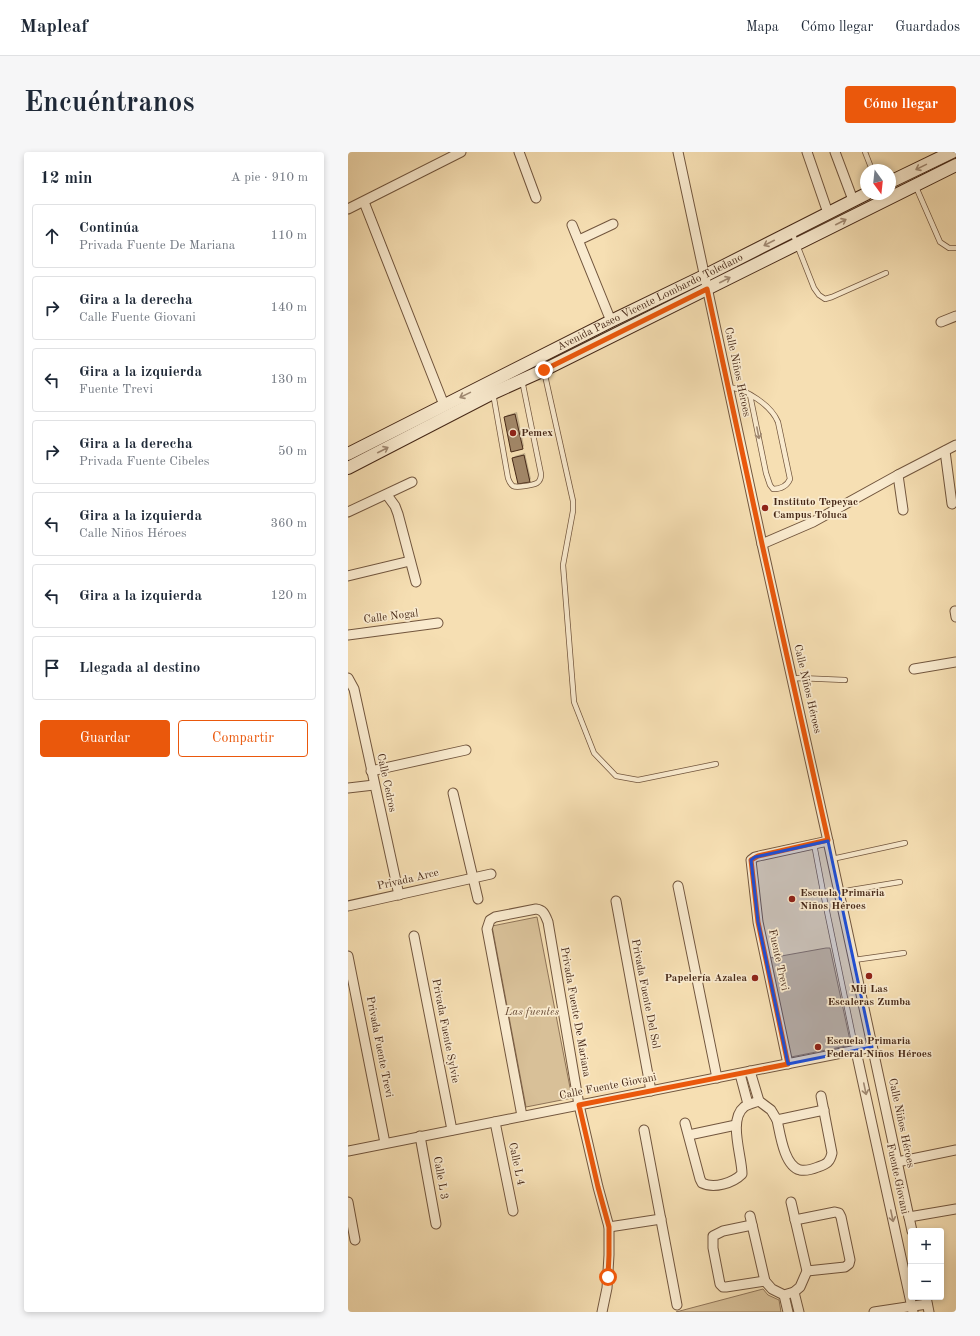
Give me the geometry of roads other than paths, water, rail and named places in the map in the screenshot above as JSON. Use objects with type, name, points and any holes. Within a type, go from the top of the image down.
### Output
[{"type":"main road","points":[[896,179],[952,152]]},
{"type":"main road","name":"Avenida Paseo Vicente Lombardo Toledano","points":[[348,454],[444,405],[492,388],[522,380],[544,370],[956,165]]},
{"type":"main road","name":"Avenida Paseo Vicente Lombardo Toledano","points":[[348,468],[492,388],[519,368],[541,356],[704,276],[860,197]]},
{"type":"street","points":[[348,209],[461,152]]},
{"type":"street","points":[[519,152],[536,198]]},
{"type":"street","name":"Calle Niños Héroes","points":[[678,152],[911,1228]]},
{"type":"street","points":[[807,152],[828,213]]},
{"type":"street","points":[[835,152],[853,200]]},
{"type":"street","points":[[364,202],[444,405]]},
{"type":"street","points":[[579,240],[613,224]]},
{"type":"street","points":[[572,225],[611,321]]},
{"type":"street","points":[[941,322],[956,316]]},
{"type":"street","points":[[762,544],[813,522],[956,445]]},
{"type":"street","points":[[945,451],[952,504]]},
{"type":"street","points":[[898,475],[904,510]]},
{"type":"street","points":[[348,512],[412,482]]},
{"type":"street","points":[[386,495],[395,506],[398,514],[416,582]]},
{"type":"street","points":[[348,576],[410,561]]},
{"type":"street","name":"Calle Nogal","points":[[348,634],[438,623]]},
{"type":"street","points":[[914,668],[956,662]]},
{"type":"street","name":"Calle Cedros","points":[[348,678],[399,895]]},
{"type":"street","points":[[371,771],[466,750]]},
{"type":"street","points":[[348,788],[374,785]]},
{"type":"street","points":[[454,793],[478,899]]},
{"type":"street","points":[[814,844],[828,840]]},
{"type":"street","name":"Fuente Trevi","points":[[788,1064],[758,922],[751,860],[758,856],[814,844]]},
{"type":"street","name":"Privada Arce","points":[[348,906],[491,874]]},
{"type":"street","points":[[678,886],[717,1078]]},
{"type":"street","name":"Privada Fuente Del Sol","points":[[616,901],[651,1091]]},
{"type":"street","name":"Privada Fuente De Mariana","points":[[522,1116],[487,928],[490,920],[495,917],[527,910],[541,910],[545,914],[548,922],[579,1105],[609,1227],[607,1288],[602,1312]]},
{"type":"street","name":"Privada Fuente Sylvie","points":[[414,936],[452,1130]]},
{"type":"street","name":"Privada Fuente Trevi","points":[[348,956],[385,1143]]},
{"type":"street","name":"Calle Fuente Giovani","points":[[348,1150],[872,1047]]},
{"type":"street","name":"Fuente Giovani","points":[[856,1051],[912,1309]]},
{"type":"street","points":[[750,1071],[759,1102],[771,1110],[777,1120],[788,1160],[791,1165],[798,1169],[813,1168],[825,1165],[831,1160],[831,1146],[821,1096]]},
{"type":"street","points":[[740,1074],[748,1104]]},
{"type":"street","points":[[685,1123],[702,1183],[712,1186],[731,1182],[742,1174],[742,1162],[736,1125],[743,1108],[748,1104],[759,1102]]},
{"type":"street","points":[[777,1120],[824,1110]]},
{"type":"street","name":"Calle L 4","points":[[495,1122],[513,1211]]},
{"type":"street","points":[[689,1135],[736,1125]]},
{"type":"street","points":[[644,1130],[678,1305]]},
{"type":"street","name":"Calle L 3","points":[[420,1136],[436,1224]]},
{"type":"street","points":[[897,1162],[956,1150]]},
{"type":"street","points":[[348,1202],[355,1240]]},
{"type":"street","points":[[784,1296],[794,1292],[800,1287],[807,1271],[791,1202]]},
{"type":"street","points":[[909,1217],[956,1209]]},
{"type":"street","points":[[795,1220],[835,1212],[839,1213],[841,1217],[850,1260],[849,1264],[845,1267],[807,1271]]},
{"type":"street","points":[[750,1216],[765,1281],[772,1289],[784,1296],[788,1312]]},
{"type":"street","points":[[609,1227],[661,1219]]},
{"type":"street","points":[[752,1226],[723,1231],[713,1236],[713,1248],[720,1284],[722,1287],[726,1287],[765,1281]]},
{"type":"street","points":[[794,1292],[799,1312]]},
{"type":"street","points":[[874,1312],[912,1309],[927,1304]]},
{"type":"lane","points":[[865,152],[870,164]]},
{"type":"lane","points":[[916,185],[940,242],[948,248],[956,248]]},
{"type":"lane","points":[[792,231],[814,288],[819,295],[825,299],[886,273]]},
{"type":"lane","points":[[541,356],[573,501],[573,511],[563,565],[574,702],[594,753],[616,776],[638,780],[716,764]]},
{"type":"lane","points":[[492,388],[510,483],[517,487],[537,483],[541,477],[541,474],[519,368]]},
{"type":"lane","points":[[728,387],[744,390],[775,414],[790,479],[788,483],[779,489],[774,489],[770,486],[750,395]]},
{"type":"lane","points":[[792,679],[845,680]]},
{"type":"lane","points":[[832,859],[905,843]]},
{"type":"lane","points":[[814,844],[856,1051]]},
{"type":"lane","points":[[839,892],[900,882]]},
{"type":"lane","points":[[854,960],[904,953]]},
{"type":"place","name":"Pemex","points":[[513,433]]},
{"type":"place","name":"Instituto Tepeyac Campus Toluca","points":[[765,508]]},
{"type":"place","name":"Escuela Primaria Niños Héroes","points":[[792,899]]},
{"type":"place","name":"Mij Las Escaleras Zumba","points":[[869,976]]},
{"type":"place","name":"Papelería Azalea","points":[[755,978]]},
{"type":"place","name":"Escuela Primaria Federal Niños Héroes","points":[[818,1047]]},
{"type":"park label","name":"Las fuentes","points":[[532,1012]]}]
